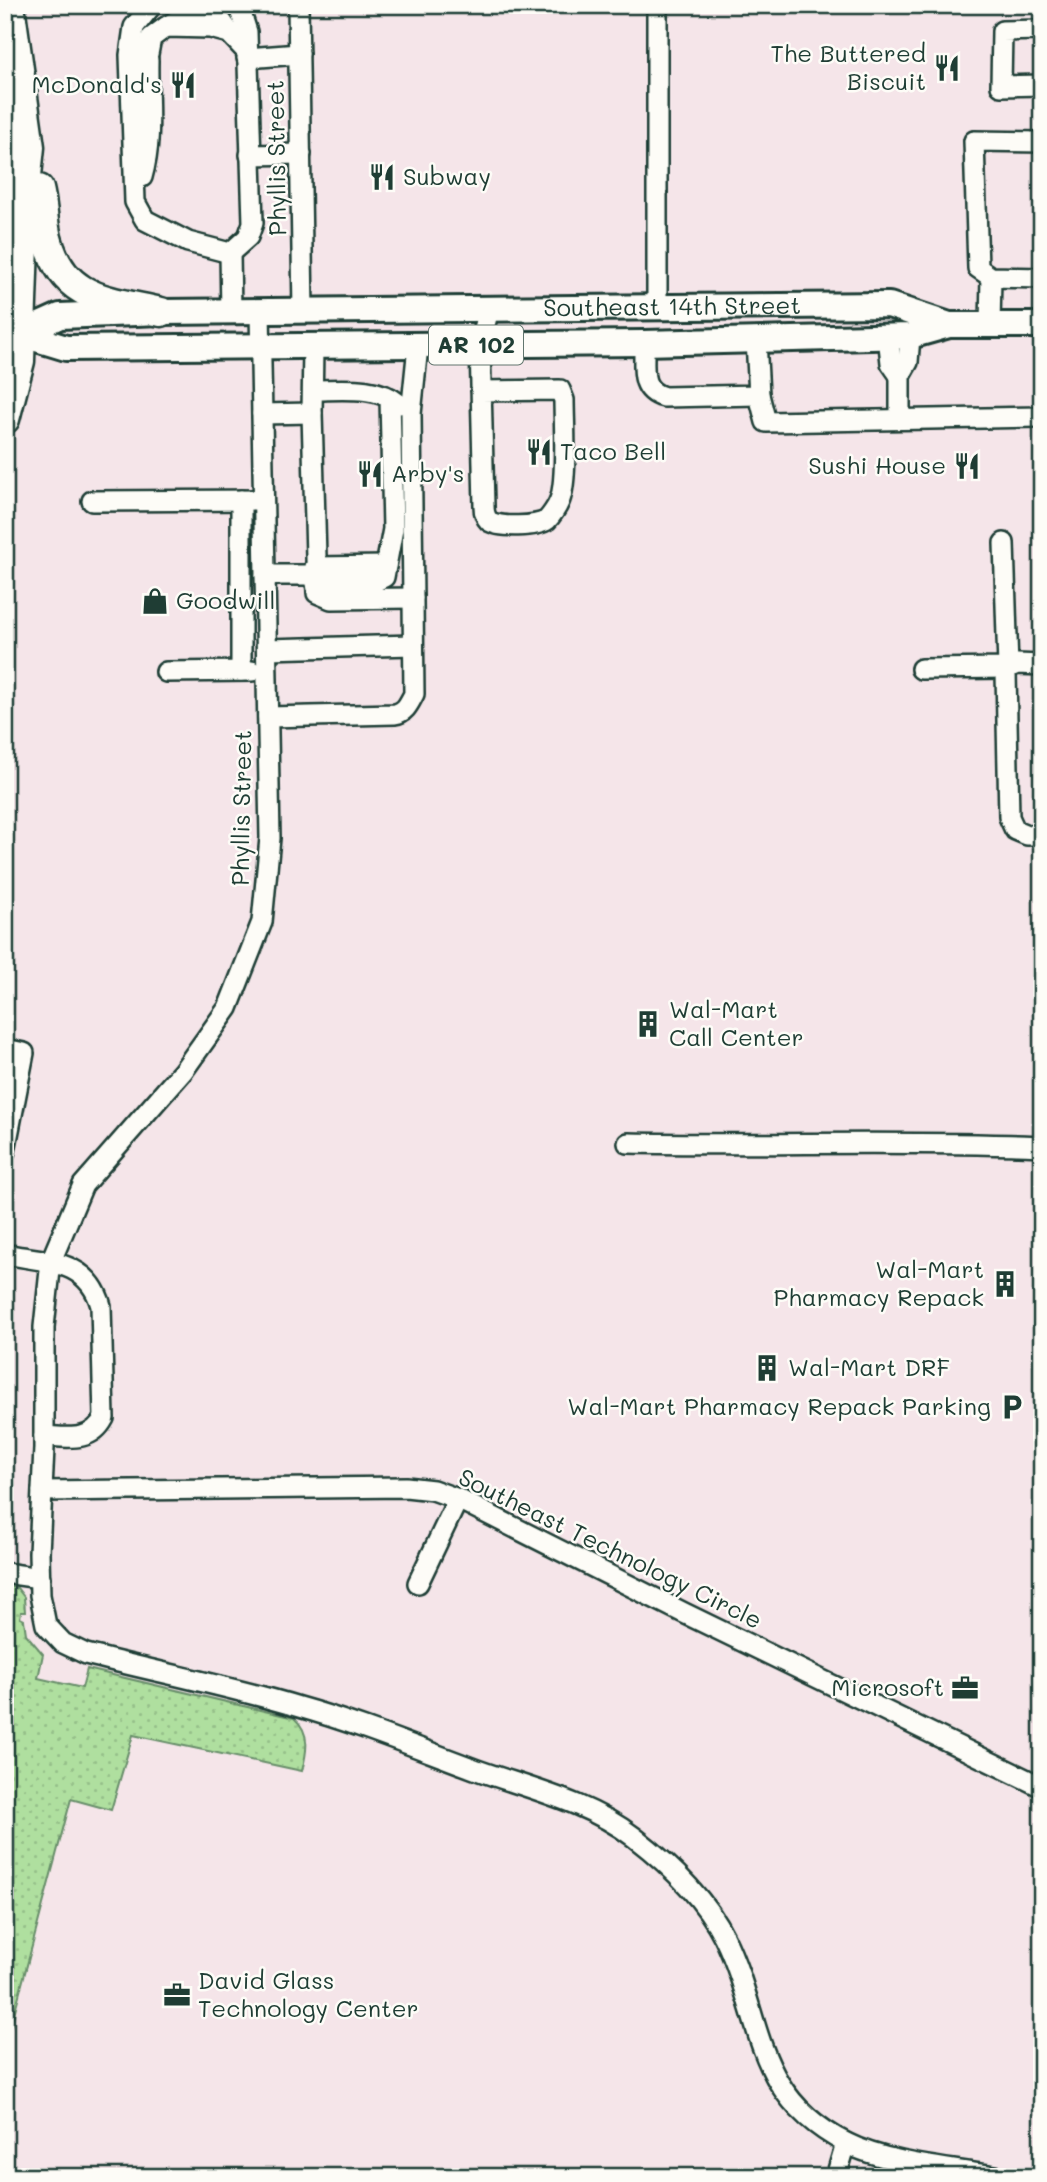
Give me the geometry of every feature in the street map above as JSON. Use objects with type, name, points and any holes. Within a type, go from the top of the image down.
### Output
[{"type":"highway","points":[[10,5],[30,147],[54,261],[78,289],[161,312]]},
{"type":"highway","points":[[5,419],[20,360],[13,334],[30,147]]},
{"type":"main road","name":"Southeast 14th Street","points":[[13,334],[60,316],[161,312],[657,307],[889,305],[948,325]]},
{"type":"main road","name":"Southeast 14th Street","points":[[13,334],[66,348],[418,346],[644,344],[899,336],[948,325],[1042,325]]},
{"type":"street","points":[[152,5],[134,27],[130,55],[135,202],[145,220],[188,242],[229,253]]},
{"type":"street","points":[[229,253],[248,237],[253,223],[247,32],[240,10],[234,5]]},
{"type":"street","name":"Phyllis Street","points":[[298,5],[303,311]]},
{"type":"street","points":[[657,5],[657,307]]},
{"type":"street","points":[[135,202],[147,150],[148,57],[151,38],[186,13],[206,7],[223,17],[229,33],[247,55]]},
{"type":"street","points":[[1042,30],[1002,31],[1001,86],[1042,85]]},
{"type":"street","points":[[247,55],[299,54]]},
{"type":"street","points":[[1042,142],[974,141],[978,268],[991,277],[1042,278]]},
{"type":"street","points":[[250,155],[301,154]]},
{"type":"street","points":[[229,253],[231,312]]},
{"type":"street","points":[[990,325],[991,277]]},
{"type":"street","points":[[481,391],[551,388],[560,390],[564,400],[564,473],[560,501],[547,519],[535,524],[500,525],[489,520],[484,514],[481,391],[480,345],[489,309]]},
{"type":"street","name":"Phyllis Street","points":[[260,312],[270,838],[262,922],[228,1008],[183,1070],[83,1185],[51,1261],[44,1327],[40,1578],[42,1613],[46,1625],[71,1649],[300,1707],[555,1797],[587,1810],[631,1835],[680,1876],[723,1936],[736,1966],[762,2052],[777,2080],[810,2119],[846,2143],[905,2160],[1000,2177]]},
{"type":"street","points":[[899,336],[891,363],[900,376],[900,419]]},
{"type":"street","points":[[756,340],[759,395],[766,422],[1042,417]]},
{"type":"street","points":[[644,344],[645,382],[654,394],[664,397],[759,395]]},
{"type":"street","points":[[313,346],[317,593],[331,599],[413,598]]},
{"type":"street","points":[[268,717],[401,713],[414,694],[411,414],[418,346]]},
{"type":"street","points":[[313,390],[374,391],[390,398],[411,414]]},
{"type":"street","points":[[265,575],[316,575],[386,566],[393,529],[390,398]]},
{"type":"street","points":[[262,414],[312,413]]},
{"type":"street","points":[[92,500],[263,500]]},
{"type":"street","points":[[241,671],[242,500]]},
{"type":"street","points":[[1004,543],[1009,817],[1015,830],[1027,835],[1042,835]]},
{"type":"street","points":[[267,649],[414,645]]},
{"type":"street","points":[[921,669],[1042,665]]},
{"type":"street","points":[[166,672],[267,671]]},
{"type":"street","points":[[5,1049],[24,1053],[5,1152]]},
{"type":"street","points":[[628,1143],[934,1143],[1042,1146]]},
{"type":"street","points":[[5,1254],[51,1261],[80,1273],[98,1294],[101,1306],[105,1404],[103,1418],[98,1428],[88,1434],[74,1437],[44,1436]]},
{"type":"street","name":"Southeast Technology Circle","points":[[42,1491],[433,1490],[458,1499],[684,1613],[1042,1787]]},
{"type":"street","points":[[418,1583],[458,1499]]},
{"type":"street","points":[[5,1573],[40,1578]]},
{"type":"street","points":[[836,2177],[846,2143]]},
{"type":"green space","points":[[5,1586],[17,1588],[24,1597],[25,1612],[21,1612],[20,1618],[24,1620],[26,1634],[43,1654],[38,1678],[82,1688],[87,1669],[294,1718],[303,1730],[306,1743],[302,1771],[133,1735],[111,1810],[71,1799],[5,2048]]},
{"type":"place","name":"The Buttered Biscuit","points":[[947,68]]},
{"type":"place","name":"McDonald's","points":[[183,85]]},
{"type":"place","name":"Subway","points":[[382,177]]},
{"type":"place","name":"Taco Bell","points":[[539,452]]},
{"type":"place","name":"Sushi House","points":[[967,466]]},
{"type":"place","name":"Arby's","points":[[370,474]]},
{"type":"place","name":"Goodwill","points":[[155,601]]},
{"type":"place","name":"Wal-Mart Call Center","points":[[648,1024]]},
{"type":"place","name":"Wal-Mart Pharmacy Repack","points":[[1005,1284]]},
{"type":"place","name":"Wal-Mart DRF","points":[[767,1368]]},
{"type":"place","name":"Wal-Mart Pharmacy Repack Parking","points":[[1012,1407]]},
{"type":"place","name":"Microsoft","points":[[965,1688]]},
{"type":"place","name":"David Glass Technology Center","points":[[177,1995]]}]
